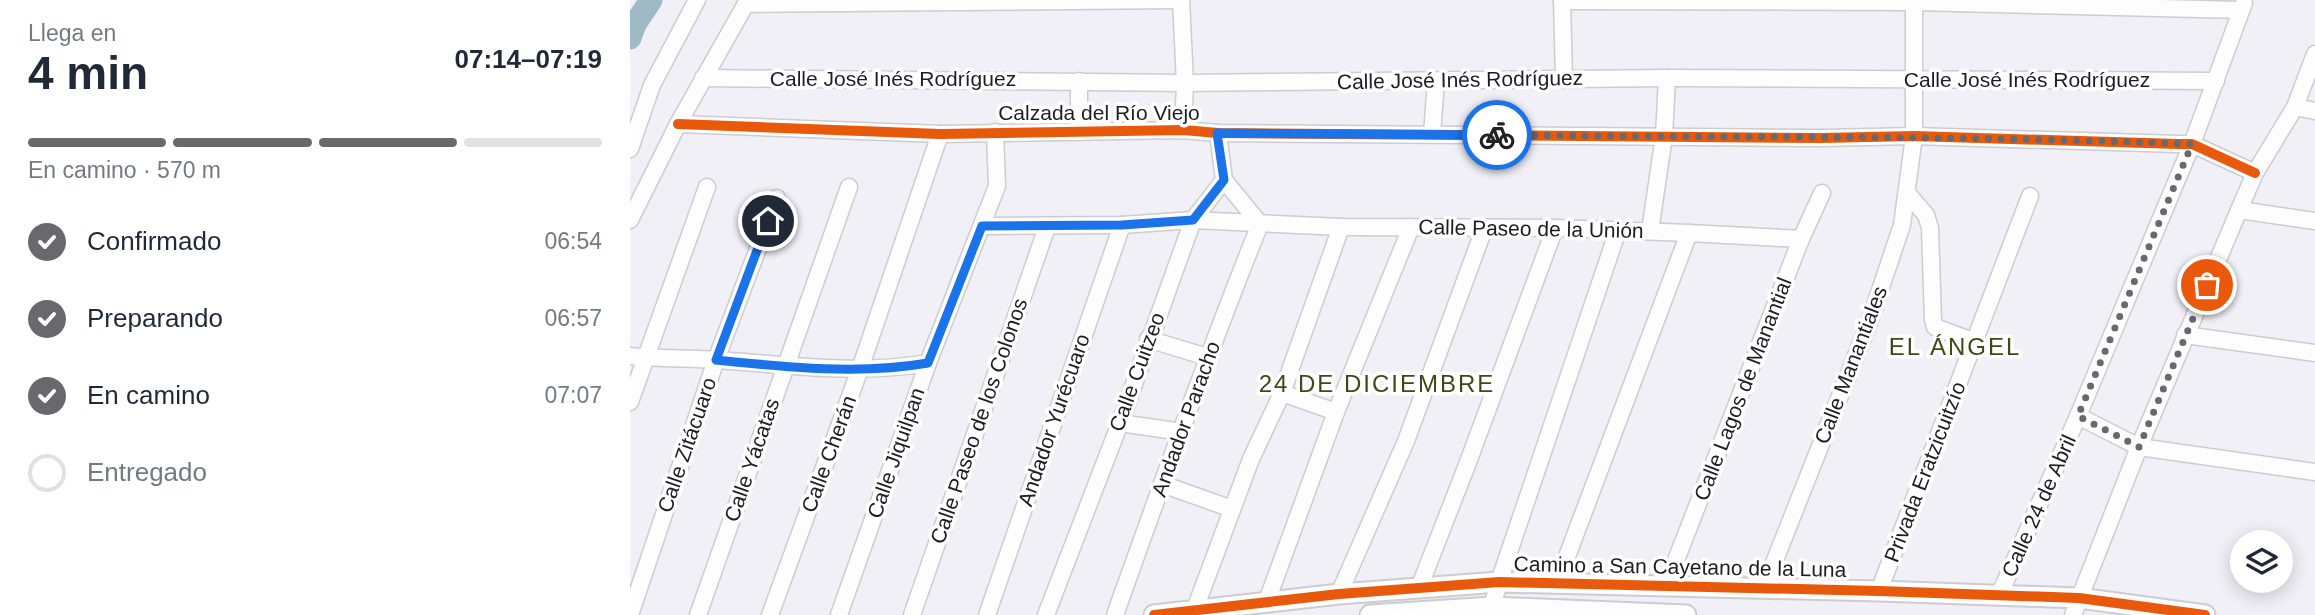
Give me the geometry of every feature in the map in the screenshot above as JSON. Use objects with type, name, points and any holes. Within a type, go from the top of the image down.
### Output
[{"type":"street","points":[[630,149],[652,85],[697,0]]},
{"type":"street","points":[[630,220],[678,124],[747,2],[1181,0],[1185,83],[1183,130]]},
{"type":"street","points":[[1563,79],[1562,1],[2244,5]]},
{"type":"street","name":"Calle Manantiales","points":[[1764,588],[1870,320],[1902,225],[1914,136],[1914,1]]},
{"type":"street","name":"Calle 24 de Abril","points":[[1999,596],[2192,144],[2244,5]]},
{"type":"street","points":[[2076,607],[2139,447],[2239,210],[2255,173],[2295,107],[2315,54]]},
{"type":"street","name":"Calle José Inés Rodríguez","points":[[703,78],[1185,83],[1667,78],[2216,81]]},
{"type":"street","points":[[1650,231],[1664,135],[1667,78]]},
{"type":"street","points":[[1432,134],[1436,80]]},
{"type":"street","points":[[1079,81],[1079,132]]},
{"type":"street","points":[[2295,107],[2315,111]]},
{"type":"street","name":"Calzada del Río Viejo","points":[[678,124],[940,134],[1183,130],[1217,133],[1822,138],[1914,136],[2192,144]]},
{"type":"street","name":"Calle Jiquilpan","points":[[839,615],[928,363],[997,186],[995,132]]},
{"type":"street","points":[[1217,133],[1224,180],[1260,224]]},
{"type":"street","name":"Calle Cherán","points":[[770,615],[860,369],[940,134]]},
{"type":"street","points":[[2192,144],[2255,173]]},
{"type":"street","name":"Calle Cuitzeo","points":[[1046,615],[1193,220],[1224,180]]},
{"type":"street","points":[[630,402],[638,357],[708,187]]},
{"type":"street","name":"Calle Yácatas","points":[[698,615],[849,187]]},
{"type":"street","name":"Calle Lagos de Manantial","points":[[1666,586],[1801,239],[1822,193]]},
{"type":"street","points":[[1907,193],[1926,215],[1930,228],[1935,327],[1975,342]]},
{"type":"street","name":"Privada Eratzicuitzío","points":[[1880,591],[2030,196]]},
{"type":"street","name":"Calle Zitácuaro","points":[[630,615],[716,360],[777,198]]},
{"type":"street","points":[[2239,210],[2315,221]]},
{"type":"street","name":"Calle Paseo de la Unión","points":[[982,226],[1122,225],[1193,220],[1340,228],[1555,228],[1801,239]]},
{"type":"street","name":"Andador Paracho","points":[[1115,615],[1207,357],[1260,224]]},
{"type":"street","name":"Andador Yurécuaro","points":[[987,615],[1122,225]]},
{"type":"street","name":"Calle Paseo de los Colonos","points":[[912,615],[1047,227]]},
{"type":"street","points":[[1267,601],[1336,412],[1411,227]]},
{"type":"street","points":[[1195,609],[1251,459],[1282,393],[1340,228]]},
{"type":"street","points":[[1419,588],[1555,228]]},
{"type":"street","points":[[1339,594],[1406,441],[1484,229]]},
{"type":"street","points":[[1494,611],[1499,582],[1618,230]]},
{"type":"street","points":[[1557,583],[1689,233]]},
{"type":"street","points":[[2185,335],[2315,353]]},
{"type":"street","points":[[1148,339],[1207,357]]},
{"type":"street","points":[[638,357],[860,369],[928,363]]},
{"type":"street","points":[[1282,393],[1336,412]]},
{"type":"street","points":[[2078,416],[2139,447],[2315,471]]},
{"type":"street","points":[[1119,423],[1182,432]]},
{"type":"street","points":[[1162,484],[1232,509]]},
{"type":"street","name":"Camino a San Cayetano de la Luna","points":[[1154,615],[1339,594],[1499,582],[1999,596],[2076,607],[2205,615]]},
{"type":"street","points":[[1370,615],[1494,611],[1686,615]]},
{"type":"waterway","points":[[630,38],[635,24],[651,0]]},
{"type":"cycle path","points":[[678,124],[940,134],[1183,130],[1218,133],[1822,138],[1914,136],[2192,144],[2255,173]]},
{"type":"cycle path","points":[[1154,615],[1339,594],[1499,582],[2079,598],[2205,615]]},
{"type":"way so far","points":[[1497,135],[1822,138],[1914,136],[2192,144],[2078,416],[2139,447],[2207,285]]},
{"type":"district","name":"EL ÁNGEL","points":[[1955,347]]},
{"type":"district","name":"24 DE DICIEMBRE","points":[[1377,384]]},
{"type":"route","points":[[768,221],[716,360],[785,367],[860,369],[916,365],[928,363],[982,226],[1122,225],[1193,220],[1224,180],[1217,133],[1497,135]]}]
